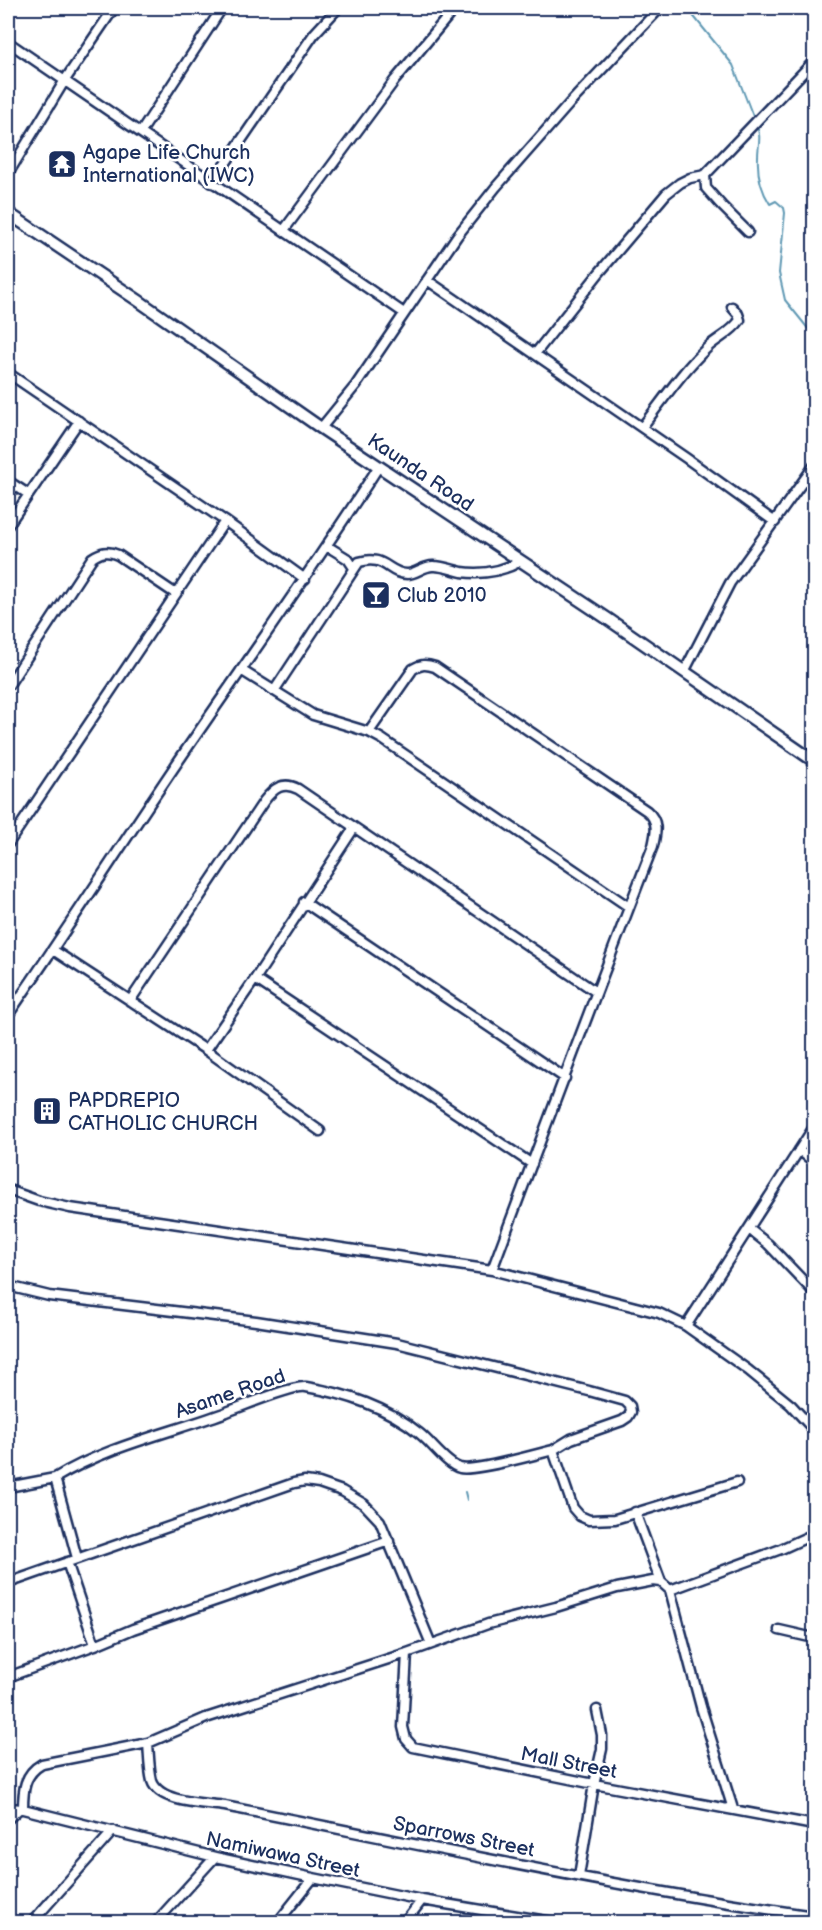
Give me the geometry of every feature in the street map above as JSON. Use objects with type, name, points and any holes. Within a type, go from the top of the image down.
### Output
[{"type":"main road","name":"Kaunda Road","points":[[8,213],[321,428],[814,761]]},
{"type":"street","points":[[8,174],[64,80],[114,8]]},
{"type":"street","points":[[141,132],[222,8]]},
{"type":"street","points":[[212,183],[314,34],[338,8]]},
{"type":"street","points":[[284,230],[395,80],[455,8]]},
{"type":"street","points":[[321,428],[356,385],[474,214],[523,155],[660,8]]},
{"type":"street","points":[[809,8],[814,14]]},
{"type":"street","points":[[8,42],[404,313]]},
{"type":"street","points":[[535,354],[666,194],[690,178],[705,175],[814,61]]},
{"type":"street","points":[[705,175],[706,188],[748,232]]},
{"type":"street","points":[[427,280],[642,427],[775,522]]},
{"type":"street","points":[[642,427],[708,346],[737,325],[740,321],[732,307]]},
{"type":"street","points":[[8,373],[225,521],[305,579]]},
{"type":"street","points":[[8,525],[79,421]]},
{"type":"street","points":[[8,1015],[186,749],[305,579],[379,466]]},
{"type":"street","points":[[684,672],[730,583],[814,466]]},
{"type":"street","points":[[8,480],[28,494]]},
{"type":"street","points":[[8,840],[225,521]]},
{"type":"street","points":[[327,546],[348,559],[354,568]]},
{"type":"street","points":[[8,686],[92,558],[100,553],[109,551],[118,555],[176,594]]},
{"type":"street","points":[[274,691],[359,562],[368,559],[376,560],[406,574],[434,566],[464,572],[492,572],[507,569],[521,561]]},
{"type":"street","points":[[369,732],[413,669],[428,664],[654,818],[656,832],[653,846],[492,1270]]},
{"type":"street","points":[[241,670],[313,715],[369,732],[629,907]]},
{"type":"street","points":[[130,1001],[272,791],[281,785],[290,785],[596,992]]},
{"type":"street","points":[[206,1050],[354,828]]},
{"type":"street","points":[[304,902],[565,1078]]},
{"type":"street","points":[[53,950],[206,1050],[320,1131]]},
{"type":"street","points":[[255,979],[532,1164]]},
{"type":"street","points":[[686,1326],[814,1127]]},
{"type":"street","points":[[799,1150],[814,1162]]},
{"type":"street","points":[[8,1190],[39,1201],[70,1208],[492,1270],[629,1304],[659,1313],[686,1326],[771,1387],[814,1430]]},
{"type":"street","points":[[749,1229],[768,1244],[814,1292]]},
{"type":"street","name":"Asame Road","points":[[8,1286],[49,1296],[256,1321],[397,1343],[625,1401],[630,1406],[631,1412],[628,1418],[622,1421],[571,1439],[553,1450],[497,1464],[462,1469],[454,1466],[418,1432],[393,1416],[365,1403],[303,1386],[122,1445],[78,1464],[55,1478],[8,1487]]},
{"type":"street","points":[[804,1418],[814,1414]]},
{"type":"street","points":[[553,1450],[573,1508],[580,1516],[589,1520],[606,1520],[737,1482]]},
{"type":"street","points":[[55,1478],[77,1558]]},
{"type":"street","points":[[8,1583],[305,1481],[331,1486],[355,1497],[380,1521],[431,1644]]},
{"type":"street","points":[[635,1512],[661,1582],[670,1590],[701,1707],[733,1809]]},
{"type":"street","points":[[670,1590],[781,1550],[814,1534]]},
{"type":"street","points":[[8,1677],[133,1629],[389,1541]]},
{"type":"street","points":[[67,1562],[95,1645]]},
{"type":"street","points":[[8,1819],[21,1809],[25,1783],[30,1773],[42,1764],[148,1743],[206,1718],[407,1653],[488,1624],[556,1607],[617,1588],[652,1581],[661,1582]]},
{"type":"street","points":[[779,1630],[814,1638]]},
{"type":"street","name":"Mall Street","points":[[407,1653],[403,1733],[410,1745],[418,1749],[814,1825]]},
{"type":"street","points":[[579,1876],[602,1749],[597,1710]]},
{"type":"street","name":"Sparrows Street","points":[[148,1743],[152,1781],[162,1794],[171,1798],[225,1806],[579,1876],[814,1916]]},
{"type":"street","name":"Namiwawa Street","points":[[8,1808],[21,1809],[215,1857],[313,1878],[524,1920],[553,1923]]},
{"type":"street","points":[[32,1923],[113,1831]]},
{"type":"street","points":[[156,1923],[215,1857]]},
{"type":"street","points":[[278,1923],[313,1878]]},
{"type":"street","points":[[405,1923],[422,1900]]},
{"type":"waterway","points":[[687,8],[733,65],[754,119]]},
{"type":"waterway","points":[[756,124],[759,137],[760,182],[770,204],[776,201],[784,208],[785,213],[779,273],[785,300],[814,336]]},
{"type":"waterway","points":[[465,1492],[467,1500]]},
{"type":"place","name":"Agape Life Church International (IWC)","points":[[62,164]]},
{"type":"place","name":"Club 2010","points":[[376,595]]},
{"type":"place","name":"PAPDREPIO CATHOLIC CHURCH","points":[[47,1111]]}]
